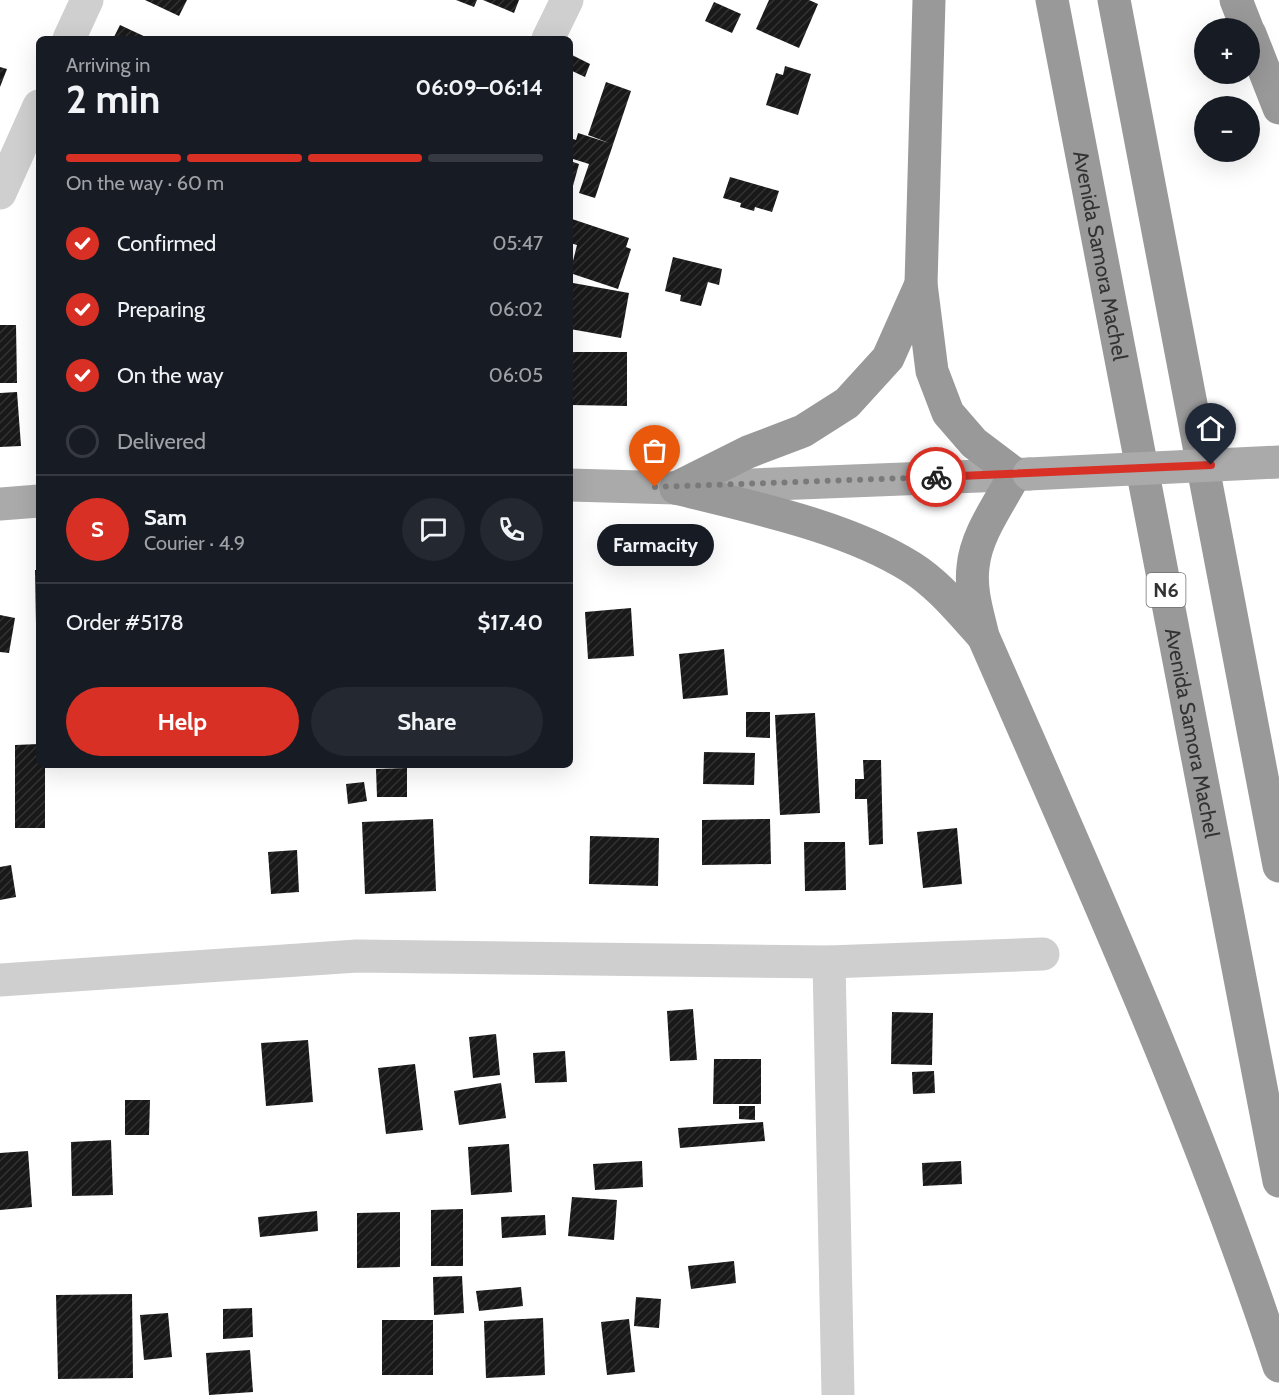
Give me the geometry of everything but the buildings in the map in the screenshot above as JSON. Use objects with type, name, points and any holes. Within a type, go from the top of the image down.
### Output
[{"type":"highway","points":[[929,0],[921,284],[932,371],[948,413],[974,443],[1022,474],[983,532],[973,566],[974,598],[983,636],[1122,957],[1243,1256],[1279,1366]]},
{"type":"highway","name":"Avenida Samora Machel","points":[[1052,0],[1279,1181]]},
{"type":"highway","points":[[1114,0],[1279,866]]},
{"type":"highway","points":[[1236,0],[1243,18]]},
{"type":"highway","points":[[1260,60],[1279,108]]},
{"type":"highway","points":[[676,488],[747,452],[803,430],[847,403],[888,358],[921,284]]},
{"type":"highway","points":[[676,488],[776,514],[853,539],[892,556],[935,586],[983,636]]},
{"type":"main road","points":[[573,486],[676,488],[1279,462]]},
{"type":"main road","points":[[0,504],[36,501]]},
{"type":"street","points":[[70,36],[87,0]]},
{"type":"street","points":[[549,36],[567,0]]},
{"type":"street","points":[[0,193],[36,113]]},
{"type":"street","points":[[0,980],[357,956],[829,962],[1043,954]]},
{"type":"street","points":[[829,962],[830,1395]]},
{"type":"way so far","points":[[655,487],[936,477]]},
{"type":"place","name":"Farmacity","points":[[655,487]]},
{"type":"route","points":[[936,477],[1211,465]]}]
